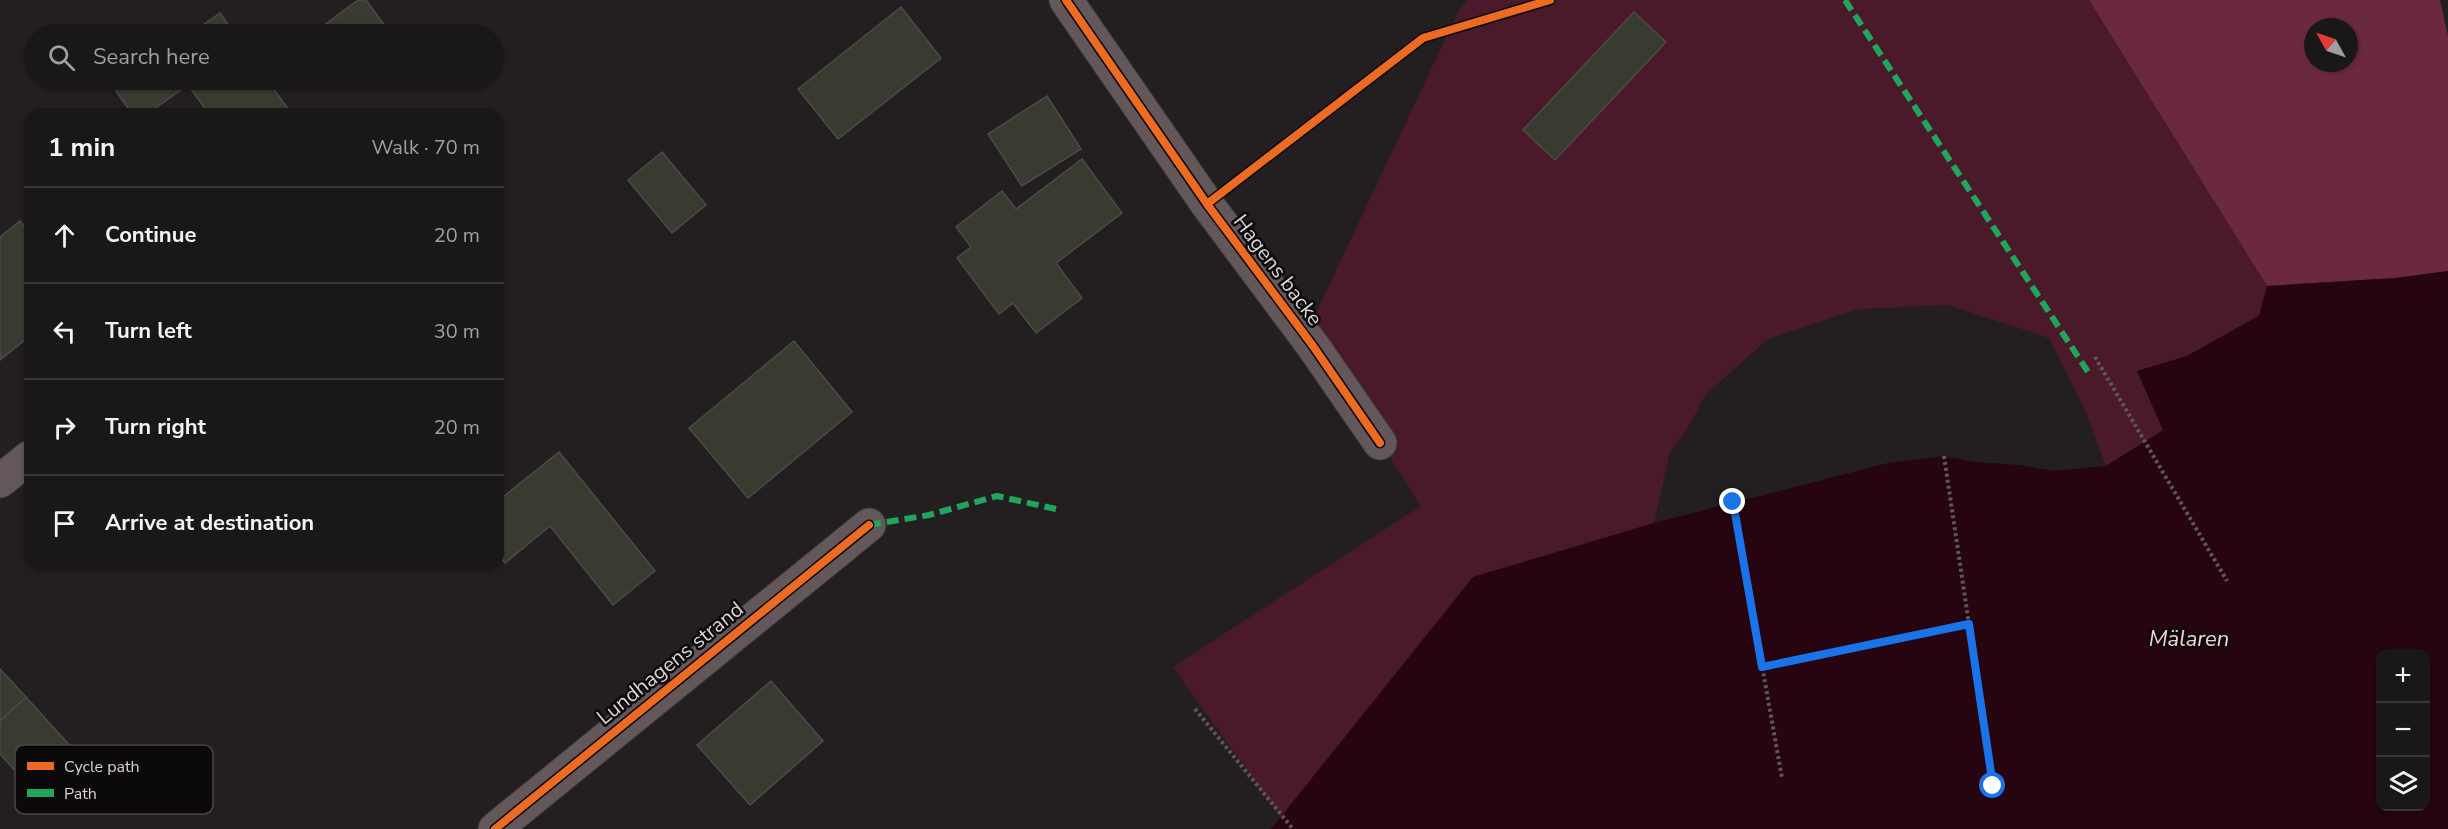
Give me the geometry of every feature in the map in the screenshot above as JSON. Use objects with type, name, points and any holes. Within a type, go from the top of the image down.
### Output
[{"type":"street","name":"Hagens backe","points":[[1066,0],[1207,204],[1313,346],[1380,443]]},
{"type":"street","points":[[0,481],[24,462]]},
{"type":"street","name":"Lundhagens strand","points":[[495,829],[869,525]]},
{"type":"path","points":[[2094,357],[2227,581]]},
{"type":"path","points":[[1944,456],[1993,786]]},
{"type":"path","points":[[1733,502],[1782,778]]},
{"type":"path","points":[[1762,667],[1969,624]]},
{"type":"path","points":[[1195,709],[1293,829]]},
{"type":"shaded area","points":[[1468,0],[2089,0],[2267,286],[2259,315],[2187,356],[2137,371],[2163,430],[2106,466],[2084,408],[2049,338],[1948,305],[1859,309],[1768,339],[1706,394],[1686,431],[1670,452],[1654,523],[1473,577],[1282,819],[1173,667],[1421,506],[1308,330],[1459,10]]},
{"type":"shaded area","points":[[2089,0],[2440,0],[2448,36],[2448,271],[2396,278],[2267,286]]},
{"type":"water","name":"Mälaren","points":[[2448,271],[2448,829],[1271,829],[1473,577],[1654,523],[1888,463],[1944,456],[2054,471],[2106,466],[2163,430],[2137,371],[2187,356],[2259,316],[2267,286],[2396,278]]},
{"type":"building","points":[[358,0],[366,0],[384,24],[326,24]]},
{"type":"building","points":[[901,7],[941,58],[838,139],[798,89]]},
{"type":"building","points":[[1634,12],[1666,42],[1555,160],[1523,130]]},
{"type":"building","points":[[220,13],[228,24],[204,24]]},
{"type":"building","points":[[115,90],[181,90],[155,108],[128,108]]},
{"type":"building","points":[[192,90],[274,90],[288,108],[205,108]]},
{"type":"building","points":[[1047,96],[1081,149],[1022,186],[988,134]]},
{"type":"building","points":[[662,152],[706,205],[672,233],[628,180]]},
{"type":"building","points":[[1082,159],[1122,213],[1056,263],[1082,298],[1036,333],[1013,303],[999,314],[957,258],[971,247],[956,227],[1002,191],[1016,209]]},
{"type":"building","points":[[20,221],[24,226],[24,341],[0,360],[0,237]]},
{"type":"building","points":[[794,341],[852,412],[748,498],[689,428]]},
{"type":"building","points":[[559,452],[655,571],[613,605],[550,526],[505,563],[504,496]]},
{"type":"building","points":[[0,669],[26,697],[0,721]]},
{"type":"building","points":[[771,681],[823,741],[750,805],[697,745]]},
{"type":"building","points":[[26,697],[69,745],[15,745],[15,770],[0,754],[0,721]]},
{"type":"marked path","points":[[1845,0],[2090,375]]},
{"type":"marked path","points":[[869,525],[929,515],[997,496],[1056,509]]},
{"type":"cycle path","points":[[1066,0],[1207,204],[1313,346],[1380,443]]},
{"type":"cycle path","points":[[1207,204],[1423,38],[1550,0]]},
{"type":"cycle path","points":[[495,829],[869,525]]},
{"type":"route","points":[[1733,502],[1762,667],[1969,624],[1993,786]]}]
